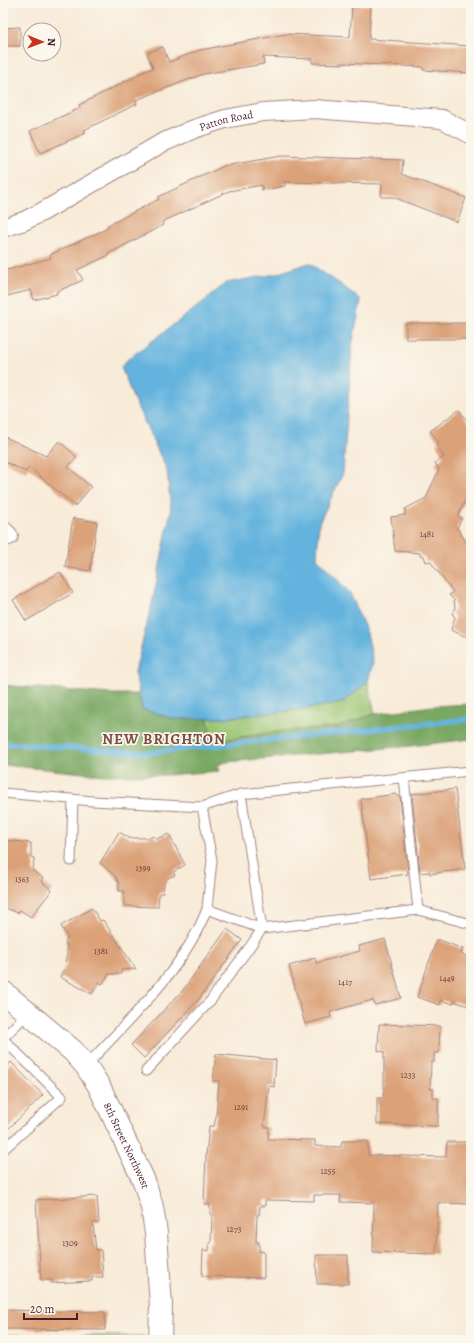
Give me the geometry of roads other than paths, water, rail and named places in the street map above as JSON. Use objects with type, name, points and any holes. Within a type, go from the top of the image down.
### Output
[{"type":"street","name":"Patton Road","points":[[3,228],[24,221],[42,212],[162,143],[194,129],[225,119],[263,112],[314,109],[442,120],[470,134]]},
{"type":"street","name":"8th Street Northwest","points":[[3,992],[73,1051],[86,1066],[99,1086],[141,1175],[152,1207],[156,1233],[161,1306],[160,1340]]},
{"type":"lane","points":[[3,793],[202,807],[241,794],[470,771],[471,778]]},
{"type":"lane","points":[[404,778],[418,910]]},
{"type":"lane","points":[[146,1071],[211,1000],[262,928],[241,794]]},
{"type":"lane","points":[[71,861],[73,799]]},
{"type":"lane","points":[[86,1066],[166,979],[200,928],[207,909],[212,860],[202,807]]},
{"type":"lane","points":[[207,909],[262,928],[418,910],[471,924]]},
{"type":"lane","points":[[3,1150],[62,1097],[3,1038],[28,1013]]},
{"type":"water","points":[[309,263],[361,300],[352,346],[343,473],[319,523],[317,558],[350,593],[367,633],[373,662],[368,682],[342,703],[288,711],[223,718],[174,719],[142,709],[135,672],[154,595],[171,510],[167,470],[132,395],[121,367],[127,360],[226,283],[276,274]]},
{"type":"waterway","points":[[3,743],[144,753],[471,719]]},
{"type":"district","name":"NEW BRIGHTON","points":[[164,739]]}]
